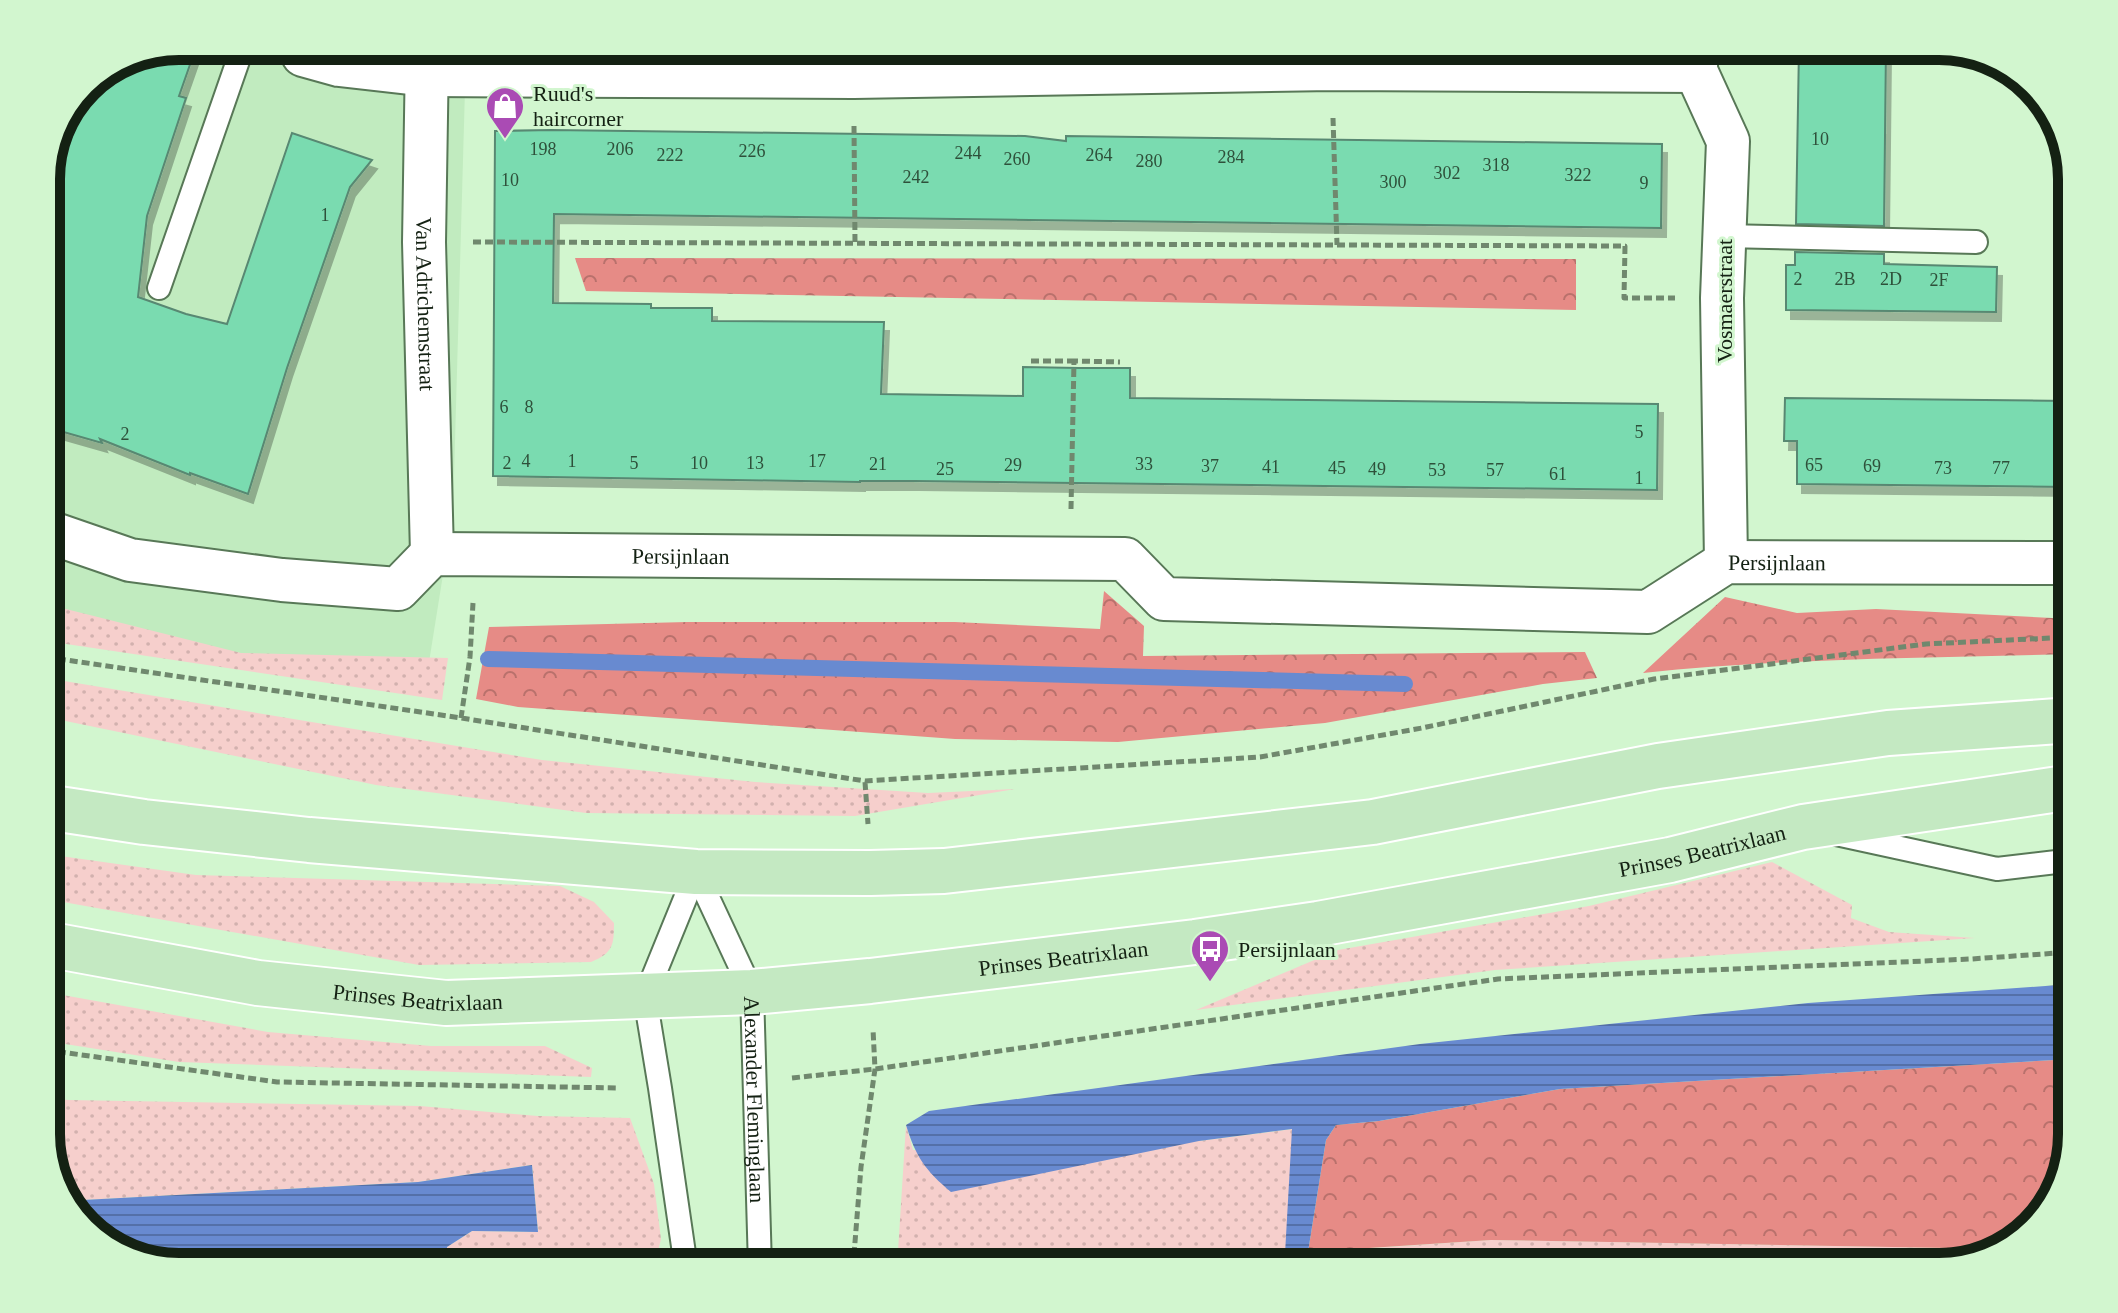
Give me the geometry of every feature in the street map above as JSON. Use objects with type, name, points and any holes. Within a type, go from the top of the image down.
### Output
[{"type":"main road","points":[[60,809],[144,822],[309,840],[696,872],[944,871],[1373,822],[1658,766],[1888,733],[2058,721]]},
{"type":"main road","name":"Prinses Beatrixlaan","points":[[60,947],[258,983],[446,1003],[752,992],[1195,942],[1318,924],[1670,860],[1803,827],[2058,789]]},
{"type":"street","points":[[321,60],[339,65],[854,77],[1660,60]]},
{"type":"street","name":"Vosmaerstraat","points":[[1696,60],[1728,141],[1722,298],[1726,562]]},
{"type":"street","name":"Van Adrichemstraat","points":[[427,65],[424,242],[432,554]]},
{"type":"street","points":[[60,536],[130,560],[282,580],[398,589],[432,554]]},
{"type":"street","name":"Persijnlaan","points":[[432,554],[1125,559],[1164,599],[1648,612],[1726,562],[2058,563]]},
{"type":"lane","points":[[159,288],[238,60]]},
{"type":"lane","points":[[1724,236],[1976,242]]},
{"type":"lane","points":[[1803,827],[1997,869],[2058,862]]},
{"type":"lane","points":[[683,1253],[645,997],[696,872]]},
{"type":"lane","name":"Alexander Fleminglaan","points":[[696,872],[752,992],[760,1253]]},
{"type":"path","points":[[1332,69],[1337,245]]},
{"type":"path","points":[[854,77],[855,243]]},
{"type":"path","points":[[424,242],[1625,246],[1624,298],[1722,298]]},
{"type":"path","points":[[1031,361],[1120,362]]},
{"type":"path","points":[[1069,558],[1074,361]]},
{"type":"path","points":[[461,718],[470,657],[477,555]]},
{"type":"path","points":[[60,659],[865,781],[1260,757],[1422,728],[1654,679],[1926,644],[2058,638]]},
{"type":"path","points":[[754,1082],[875,1069],[1498,979],[2058,953]]},
{"type":"path","points":[[60,1052],[277,1082],[660,1088]]},
{"type":"shaded area","points":[[466,60],[453,512],[426,681],[229,656],[60,620],[60,171],[72,127],[101,90],[120,76],[141,66],[164,61]]},
{"type":"shaded area","points":[[60,608],[241,653],[448,658],[442,700],[60,643]]},
{"type":"shaded area","points":[[60,680],[542,760],[755,782],[928,793],[1015,789],[855,816],[586,813],[376,785],[60,720]]},
{"type":"shaded area","points":[[60,856],[196,875],[560,886],[594,902],[614,923],[611,947],[591,962],[419,965],[60,901]]},
{"type":"shaded area","points":[[1772,862],[1852,905],[1851,918],[1889,932],[1975,938],[1495,970],[1196,1010],[1338,950],[1589,906]]},
{"type":"shaded area","points":[[60,995],[268,1032],[431,1046],[545,1046],[592,1068],[591,1077],[179,1062],[60,1043]]},
{"type":"shaded area","points":[[60,1099],[420,1106],[538,1116],[630,1118],[654,1184],[661,1239],[658,1253],[447,1253],[447,1247],[472,1231],[538,1232],[532,1165],[418,1182],[81,1200],[64,1165],[60,1142]]},
{"type":"shaded area","points":[[906,1125],[913,1150],[1199,1141],[1293,1129],[1286,1253],[898,1253]]},
{"type":"shaded area","points":[[1491,1240],[1972,1248],[1939,1253],[1301,1253]]},
{"type":"green space","points":[[575,258],[1576,259],[1576,310],[586,291]]},
{"type":"green space","points":[[1104,591],[1144,626],[1143,656],[1585,652],[1597,678],[1543,684],[1325,723],[1118,742],[955,739],[518,707],[476,699],[489,627],[687,622],[955,622],[1100,629]]},
{"type":"green space","points":[[1725,597],[1797,613],[1876,609],[2058,618],[2058,654],[1803,661],[1643,673]]},
{"type":"green space","points":[[2058,1060],[2057,1149],[2049,1179],[2023,1218],[1998,1237],[1972,1248],[1491,1240],[1308,1252],[1326,1140],[1336,1125],[1379,1121],[1560,1089]]},
{"type":"water","points":[[2058,985],[2058,1060],[1560,1089],[1379,1121],[1336,1125],[1326,1140],[1308,1252],[1296,1253],[1285,1253],[1292,1129],[1199,1141],[951,1192],[922,1162],[906,1125],[929,1111],[1420,1044],[1808,1003]]},
{"type":"water","points":[[532,1165],[538,1232],[472,1231],[447,1247],[447,1253],[164,1252],[120,1237],[95,1218],[81,1200],[418,1182]]},
{"type":"building","points":[[192,60],[179,96],[186,98],[147,216],[138,297],[227,324],[292,133],[372,160],[350,187],[287,368],[248,494],[100,439],[102,443],[60,431],[60,171],[64,148],[72,127],[85,107],[120,76],[141,66]]},
{"type":"building","points":[[1799,60],[1886,60],[1884,226],[1796,224]]},
{"type":"building","points":[[495,131],[1025,136],[1066,141],[1066,136],[1662,144],[1661,228],[554,214],[553,303],[712,308],[712,321],[884,322],[881,394],[1023,396],[1023,367],[1130,368],[1130,398],[1658,404],[1657,490],[493,476]]},
{"type":"building","points":[[1795,252],[1884,254],[1884,264],[1997,267],[1996,312],[1786,310],[1786,265],[1795,265]]},
{"type":"building","points":[[1785,398],[2058,401],[2058,487],[1797,484],[1797,441],[1784,441]]},
{"type":"waterway","points":[[488,659],[1405,684]]},
{"type":"place","name":"Ruud's haircorner","points":[[505,140]]},
{"type":"place","name":"Persijnlaan","points":[[1210,983]]}]
